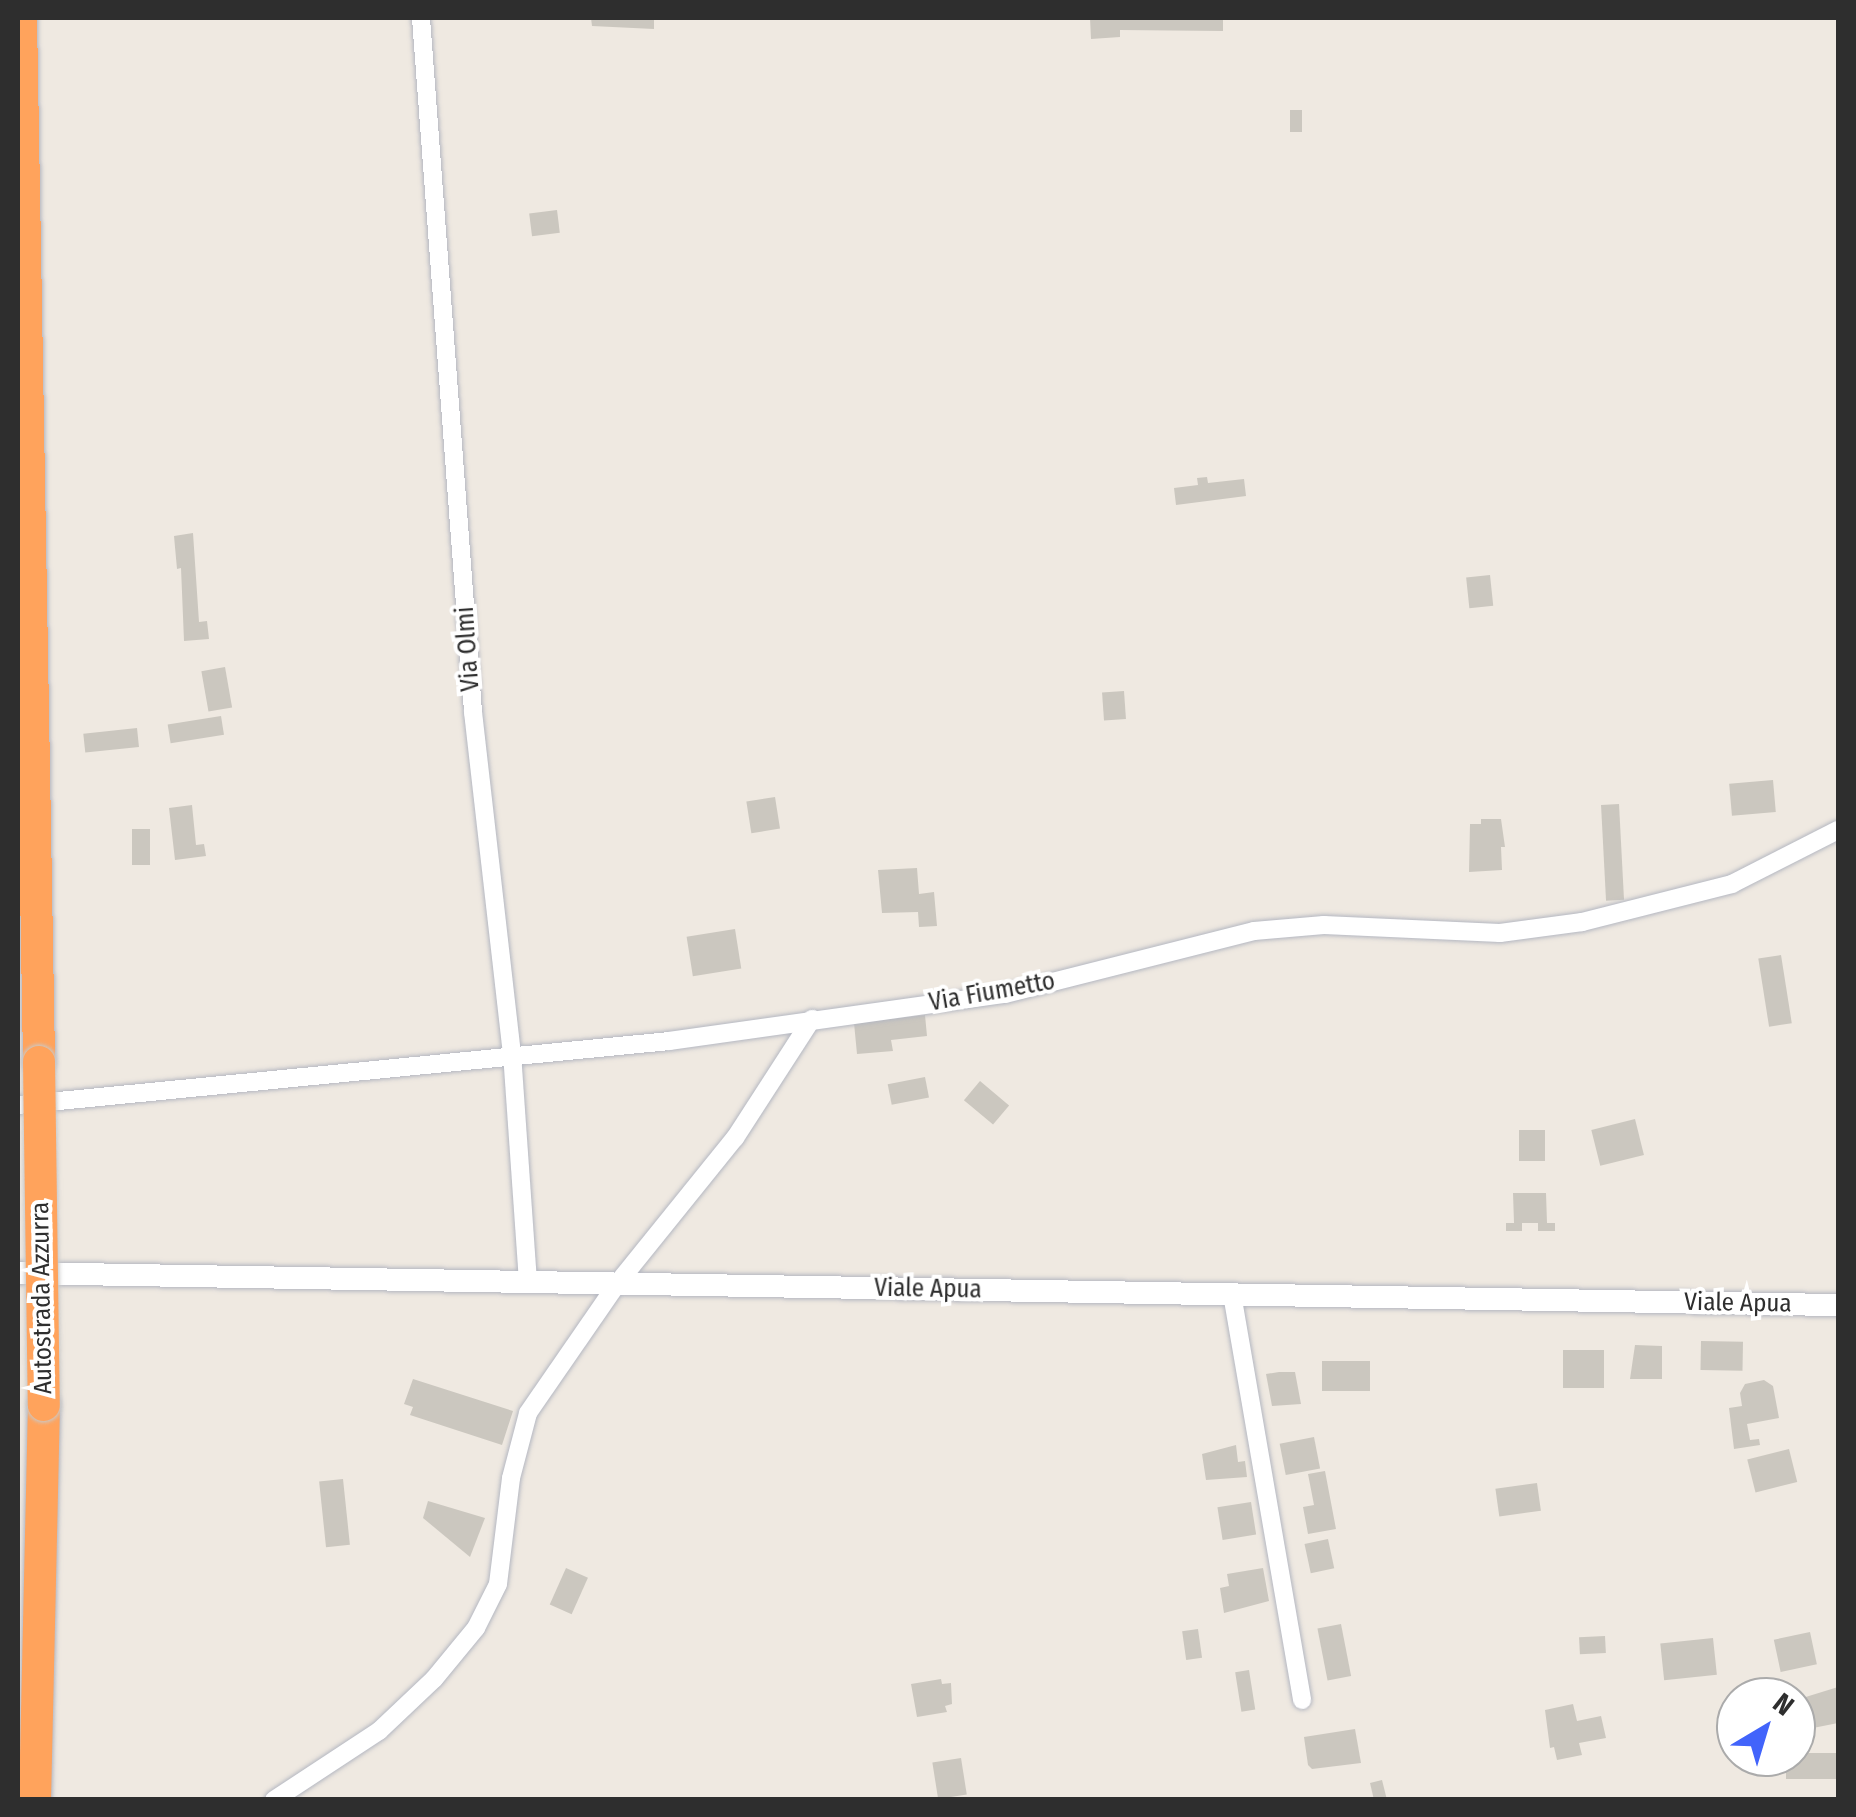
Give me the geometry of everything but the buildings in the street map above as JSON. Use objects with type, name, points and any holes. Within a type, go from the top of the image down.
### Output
[{"type":"highway","name":"Autostrada Azzurra","points":[[22,18],[44,1406],[35,1800]]},
{"type":"street","name":"Via Olmi","points":[[421,18],[473,712],[512,1053],[528,1280]]},
{"type":"street","name":"Via Fiumetto","points":[[18,1105],[512,1053],[669,1041],[1005,994],[1254,931],[1324,925],[1500,932],[1582,922],[1732,884],[1838,830]]},
{"type":"street","points":[[274,1800],[379,1730],[434,1678],[476,1628],[498,1584],[511,1478],[528,1413],[617,1284],[735,1138],[812,1019]]},
{"type":"street","name":"Viale Apua","points":[[18,1272],[1838,1305]]},
{"type":"street","points":[[1232,1294],[1302,1700]]}]
